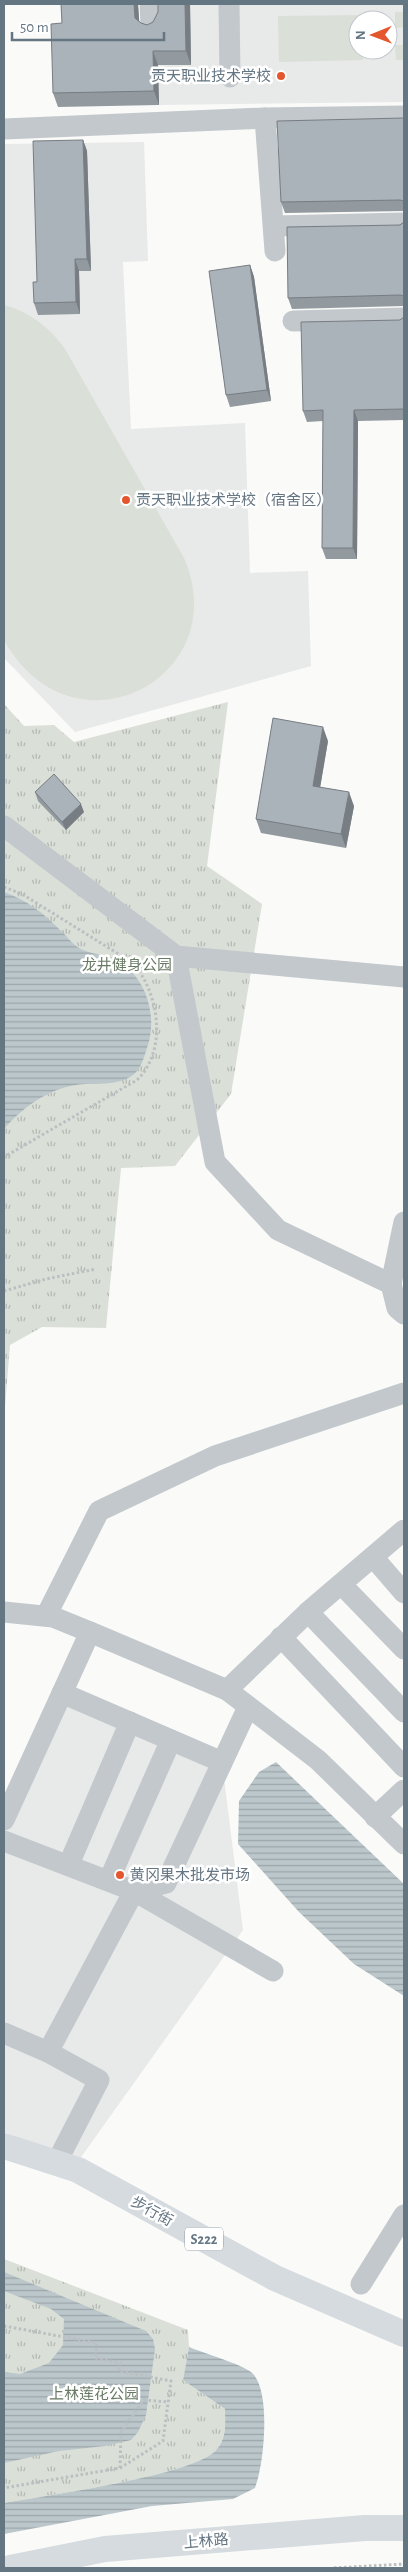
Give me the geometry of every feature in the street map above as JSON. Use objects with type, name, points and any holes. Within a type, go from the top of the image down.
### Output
[{"type":"main road","name":"步行街","points":[[4,2146],[78,2170],[275,2278],[404,2334]]},
{"type":"main road","name":"上林路","points":[[10,2568],[105,2549],[364,2528],[404,2528]]},
{"type":"street","points":[[150,4],[151,26]]},
{"type":"street","points":[[228,4],[230,77]]},
{"type":"street","points":[[4,129],[265,118],[404,116]]},
{"type":"street","points":[[265,118],[275,226],[275,251]]},
{"type":"street","points":[[275,226],[404,223]]},
{"type":"street","points":[[293,322],[404,318]]},
{"type":"street","points":[[4,826],[176,956],[404,977]]},
{"type":"street","points":[[176,956],[215,1162],[278,1230],[391,1284]]},
{"type":"street","points":[[404,1228],[391,1284],[397,1308],[404,1314]]},
{"type":"street","points":[[46,1616],[99,1512],[215,1456],[404,1393]]},
{"type":"street","points":[[227,1690],[308,1612],[404,1530]]},
{"type":"street","points":[[372,1557],[404,1593]]},
{"type":"street","points":[[341,1584],[404,1649]]},
{"type":"street","points":[[4,1612],[46,1616],[90,1632],[227,1690],[318,1760],[404,1844]]},
{"type":"street","points":[[308,1612],[404,1712]]},
{"type":"street","points":[[4,1820],[90,1632]]},
{"type":"street","points":[[281,1638],[404,1767]]},
{"type":"street","points":[[62,1693],[222,1762]]},
{"type":"street","points":[[48,2052],[134,1891],[166,1883],[248,1707]]},
{"type":"street","points":[[69,1864],[130,1722]]},
{"type":"street","points":[[109,1880],[171,1740]]},
{"type":"street","points":[[375,1816],[404,1790]]},
{"type":"street","points":[[4,1841],[69,1864],[134,1891],[272,1971]]},
{"type":"street","points":[[4,2033],[48,2052],[99,2080],[62,2152]]},
{"type":"street","points":[[361,2284],[404,2215]]},
{"type":"path","points":[[4,888],[22,894],[133,963],[142,974],[150,991],[155,1009],[154,1051],[147,1071],[137,1080],[4,1157]]},
{"type":"path","points":[[4,1291],[46,1279],[96,1269]]},
{"type":"path","points":[[4,2326],[97,2343],[95,2358],[120,2363],[119,2370],[171,2381],[163,2441],[120,2468],[4,2488]]},
{"type":"path","points":[[120,2468],[121,2432],[144,2400],[168,2402]]},
{"type":"path","points":[[334,2568],[404,2564]]},
{"type":"shaded area","name":"贡天职业技术学校","points":[[157,4],[404,4],[404,102],[159,105]]},
{"type":"shaded area","name":"贡天职业技术学校（宿舍区）","points":[[144,142],[148,261],[123,262],[131,429],[245,423],[250,573],[308,571],[311,666],[75,732],[4,658],[4,144]]},
{"type":"shaded area","points":[[4,892],[34,908],[79,948],[87,952],[112,958],[123,964],[133,973],[146,994],[151,1019],[151,1032],[142,1063],[134,1074],[125,1080],[61,1088],[30,1105],[4,1129]]},
{"type":"shaded area","name":"黄冈果木批发市场","points":[[62,1693],[222,1762],[243,1930],[79,2160],[4,2132],[4,1820]]},
{"type":"shaded area","points":[[276,1762],[404,1884],[404,1996],[354,1964],[299,1912],[238,1844],[239,1801],[259,1772]]},
{"type":"shaded area","points":[[4,2272],[146,2331],[153,2339],[155,2349],[146,2415],[138,2432],[131,2440],[105,2446],[59,2451],[4,2463],[4,2372],[20,2374],[49,2363],[63,2345],[64,2319],[51,2309],[4,2291]]},
{"type":"shaded area","points":[[189,2347],[246,2369],[258,2381],[262,2394],[264,2428],[261,2463],[255,2488],[233,2499],[152,2506],[4,2534],[4,2503],[151,2476],[204,2458],[217,2449],[224,2435],[225,2409],[183,2380]]},
{"type":"green space","points":[[398,12],[404,12],[404,27],[398,28]]},
{"type":"green space","points":[[348,15],[348,60],[363,60],[279,62],[278,16]]},
{"type":"green space","points":[[398,45],[404,45],[404,60],[398,60]]},
{"type":"green space","points":[[4,305],[31,316],[38,321],[46,327],[65,349],[184,558],[194,601],[187,639],[168,669],[139,690],[105,700],[68,696],[33,677],[4,640]]},
{"type":"green space","name":"龙井健身公园","points":[[228,702],[207,866],[262,904],[231,1094],[175,1166],[121,1168],[106,1328],[42,1327],[10,1345],[4,1419],[4,704],[24,726],[54,725],[74,742]]},
{"type":"green space","name":"上林莲花公园","points":[[4,2259],[188,2330],[189,2347],[183,2380],[225,2409],[224,2434],[217,2449],[204,2458],[151,2476],[4,2503]]},
{"type":"building","points":[[61,4],[134,4],[135,18],[147,25],[153,22],[158,12],[158,4],[185,4],[186,51],[153,51],[154,91],[53,93],[51,24],[62,23]]},
{"type":"building","points":[[404,118],[404,201],[281,202],[277,121]]},
{"type":"building","points":[[83,140],[87,259],[75,259],[76,302],[34,303],[33,282],[37,282],[33,141]]},
{"type":"building","points":[[404,222],[404,296],[288,298],[287,227],[400,225]]},
{"type":"building","points":[[250,265],[267,390],[226,395],[209,271]]},
{"type":"building","points":[[404,317],[404,409],[354,410],[353,548],[322,548],[323,410],[303,411],[301,322],[400,320]]},
{"type":"building","points":[[273,718],[323,727],[313,786],[349,792],[341,834],[256,819]]},
{"type":"building","points":[[54,774],[81,804],[62,822],[35,792]]},
{"type":"place","name":"贡天职业技术学校","points":[[281,76]]},
{"type":"place","name":"贡天职业技术学校（宿舍区）","points":[[126,500]]},
{"type":"place","name":"黄冈果木批发市场","points":[[120,1875]]}]
